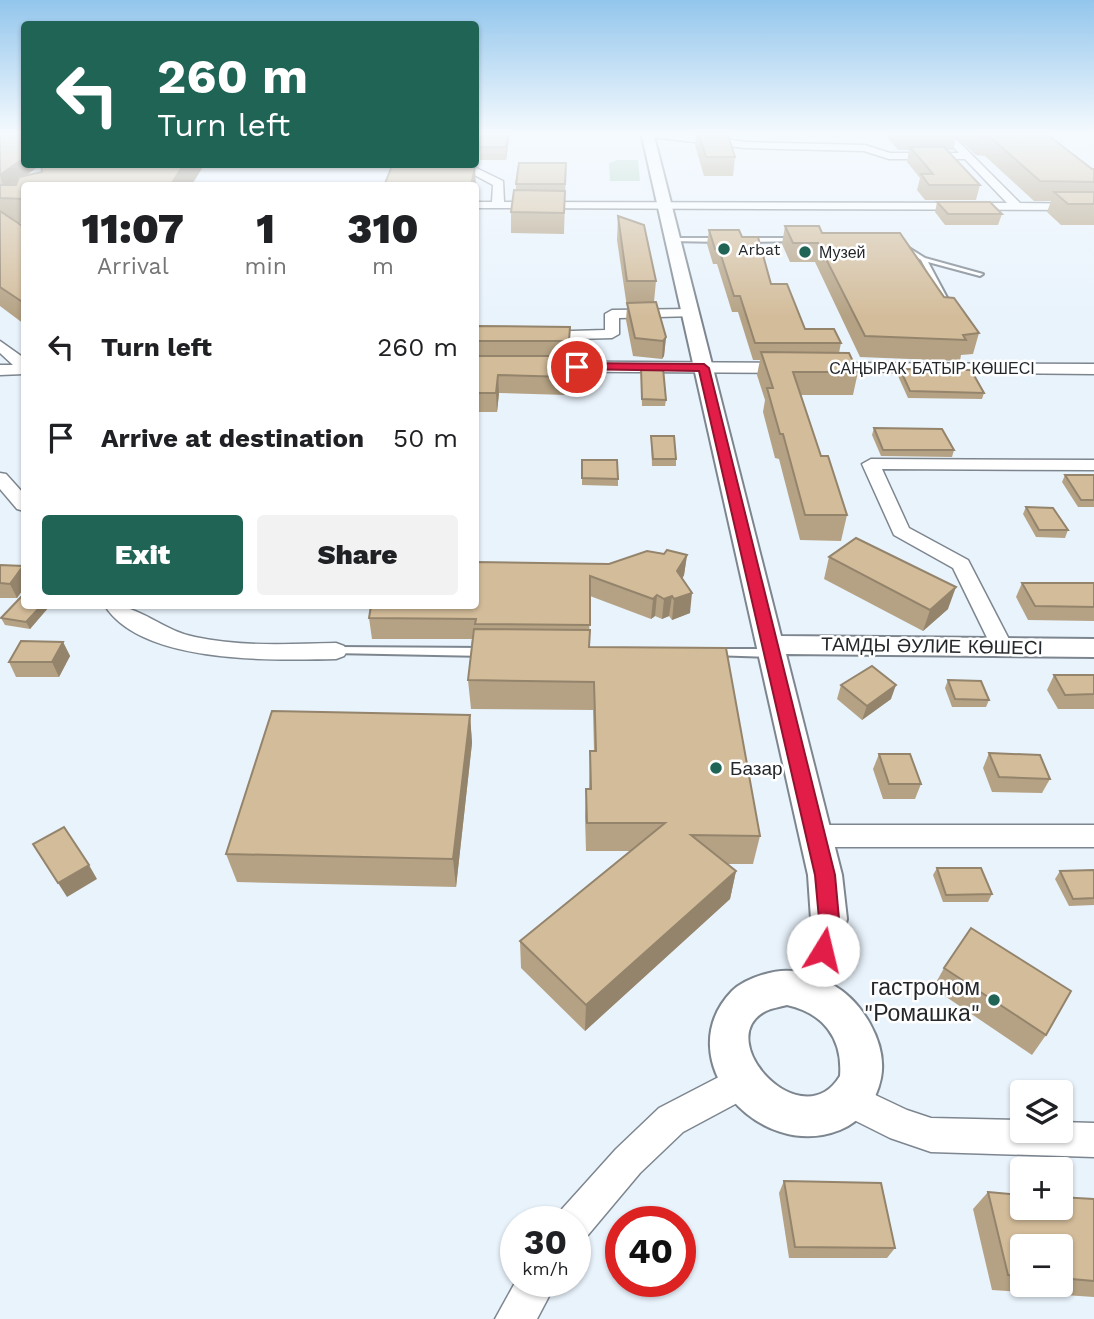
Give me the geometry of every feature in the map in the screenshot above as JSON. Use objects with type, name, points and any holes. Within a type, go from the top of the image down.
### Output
[{"type":"street","points":[[498,205],[499,194]]},
{"type":"street","points":[[661,194],[825,875],[829,919],[810,992]]},
{"type":"street","points":[[1004,194],[1017,207]]},
{"type":"street","points":[[479,205],[1094,207]]},
{"type":"street","points":[[531,336],[612,334],[612,314],[691,313]]},
{"type":"street","points":[[0,345],[21,365]]},
{"type":"street","name":"САҢЫРАК БАТЫР КӨШЕСІ","points":[[479,366],[1094,369]]},
{"type":"street","points":[[0,370],[21,368]]},
{"type":"street","points":[[1002,647],[961,564],[901,531],[871,464],[1094,465]]},
{"type":"street","points":[[0,478],[21,502]]},
{"type":"street","points":[[120,609],[162,637],[200,646],[336,651]]},
{"type":"street","name":"ТАМДЫ ӘУЛИЕ КӨШЕСІ","points":[[771,649],[1094,648]]},
{"type":"street","points":[[816,835],[1094,836]]},
{"type":"street","points":[[787,987],[810,992],[834,1006],[853,1027],[862,1052],[862,1078],[850,1100],[835,1111],[816,1116],[796,1116],[766,1104],[742,1082],[730,1059],[727,1036],[733,1016],[746,999],[765,990],[787,987]]},
{"type":"street","points":[[589,1206],[628,1161],[671,1121],[742,1082]]},
{"type":"street","points":[[850,1100],[902,1126],[931,1135],[1094,1140]]},
{"type":"lane","points":[[672,240],[728,240]]},
{"type":"lane","points":[[741,240],[810,240]]},
{"type":"lane","points":[[890,242],[912,249],[923,259],[951,311]]},
{"type":"lane","points":[[923,259],[980,274]]},
{"type":"lane","points":[[704,653],[771,649]]},
{"type":"lane","points":[[336,651],[500,652]]},
{"type":"building","points":[[0,194],[21,194],[21,199],[0,198]]},
{"type":"building","points":[[514,194],[565,194],[564,213],[511,212]]},
{"type":"building","points":[[1056,194],[1094,194],[1094,204],[1068,204]]},
{"type":"building","points":[[937,202],[990,202],[1002,214],[948,214]]},
{"type":"building","points":[[0,211],[21,225],[21,301],[0,287]]},
{"type":"building","points":[[618,216],[644,225],[656,281],[627,281]]},
{"type":"building","points":[[785,226],[819,226],[822,233],[900,233],[944,297],[954,298],[979,333],[963,335],[966,340],[865,336],[818,243],[793,243]]},
{"type":"building","points":[[709,230],[739,230],[742,237],[758,237],[771,284],[787,284],[805,329],[834,329],[841,343],[755,343],[740,296],[734,296],[719,249],[715,249]]},
{"type":"building","points":[[656,302],[666,337],[663,341],[635,338],[627,303]]},
{"type":"building","points":[[479,326],[570,327],[569,341],[479,341]]},
{"type":"building","points":[[761,352],[849,353],[858,372],[793,372],[821,456],[828,456],[847,515],[805,515],[783,434],[780,434],[767,388],[773,388]]},
{"type":"building","points":[[479,356],[568,356],[566,377],[498,375],[496,393],[479,393]]},
{"type":"building","points":[[641,368],[663,368],[666,400],[642,399]]},
{"type":"building","points":[[900,369],[971,370],[984,393],[910,391]]},
{"type":"building","points":[[874,428],[942,429],[954,450],[883,450]]},
{"type":"building","points":[[651,436],[674,436],[676,459],[653,459]]},
{"type":"building","points":[[582,460],[617,460],[618,479],[582,478]]},
{"type":"building","points":[[1065,475],[1094,475],[1094,500],[1081,500]]},
{"type":"building","points":[[1026,507],[1053,508],[1068,530],[1039,530]]},
{"type":"building","points":[[856,538],[956,587],[930,610],[829,557]]},
{"type":"building","points":[[667,550],[687,555],[677,571],[692,593],[674,599],[672,596],[664,599],[657,595],[653,599],[590,576],[590,625],[475,624],[476,619],[369,618],[370,609],[479,609],[479,562],[609,564],[647,551],[664,554]]},
{"type":"building","points":[[0,565],[21,566],[10,584],[0,583]]},
{"type":"building","points":[[1022,583],[1094,583],[1094,607],[1035,606]]},
{"type":"building","points":[[21,597],[21,609],[38,609],[26,622],[1,618]]},
{"type":"building","points":[[474,629],[590,630],[589,647],[726,648],[760,836],[691,835],[736,871],[586,1005],[520,941],[665,823],[587,823],[586,789],[591,789],[590,751],[596,751],[594,682],[468,680]]},
{"type":"building","points":[[21,641],[63,642],[52,662],[9,662]]},
{"type":"building","points":[[872,666],[896,685],[867,706],[841,685]]},
{"type":"building","points":[[1054,675],[1094,675],[1094,694],[1065,695]]},
{"type":"building","points":[[948,680],[981,681],[989,700],[955,699]]},
{"type":"building","points":[[272,711],[470,715],[453,859],[226,854]]},
{"type":"building","points":[[989,753],[1040,755],[1050,779],[999,777]]},
{"type":"building","points":[[879,754],[910,754],[921,784],[889,784]]},
{"type":"building","points":[[64,827],[89,865],[58,883],[33,844]]},
{"type":"building","points":[[937,868],[981,868],[992,894],[946,895]]},
{"type":"building","points":[[1094,870],[1094,898],[1073,899],[1060,871]]},
{"type":"building","points":[[971,928],[1071,991],[1046,1035],[944,968]]},
{"type":"building","points":[[784,1181],[881,1183],[895,1248],[795,1247]]},
{"type":"building","points":[[988,1192],[1010,1194],[1010,1220],[1073,1220],[1073,1198],[1094,1199],[1094,1281],[1073,1279],[1073,1234],[1010,1234],[1008,1275]]},
{"type":"place","name":"Arbat","points":[[724,249]]},
{"type":"place","name":"Музей","points":[[805,252]]},
{"type":"place","name":"Базар","points":[[716,768]]},
{"type":"place","name":"гастроном \"Ромашка\"","points":[[994,1000]]},
{"type":"route","points":[[577,367],[704,368],[825,875],[829,919],[823,950]]}]
